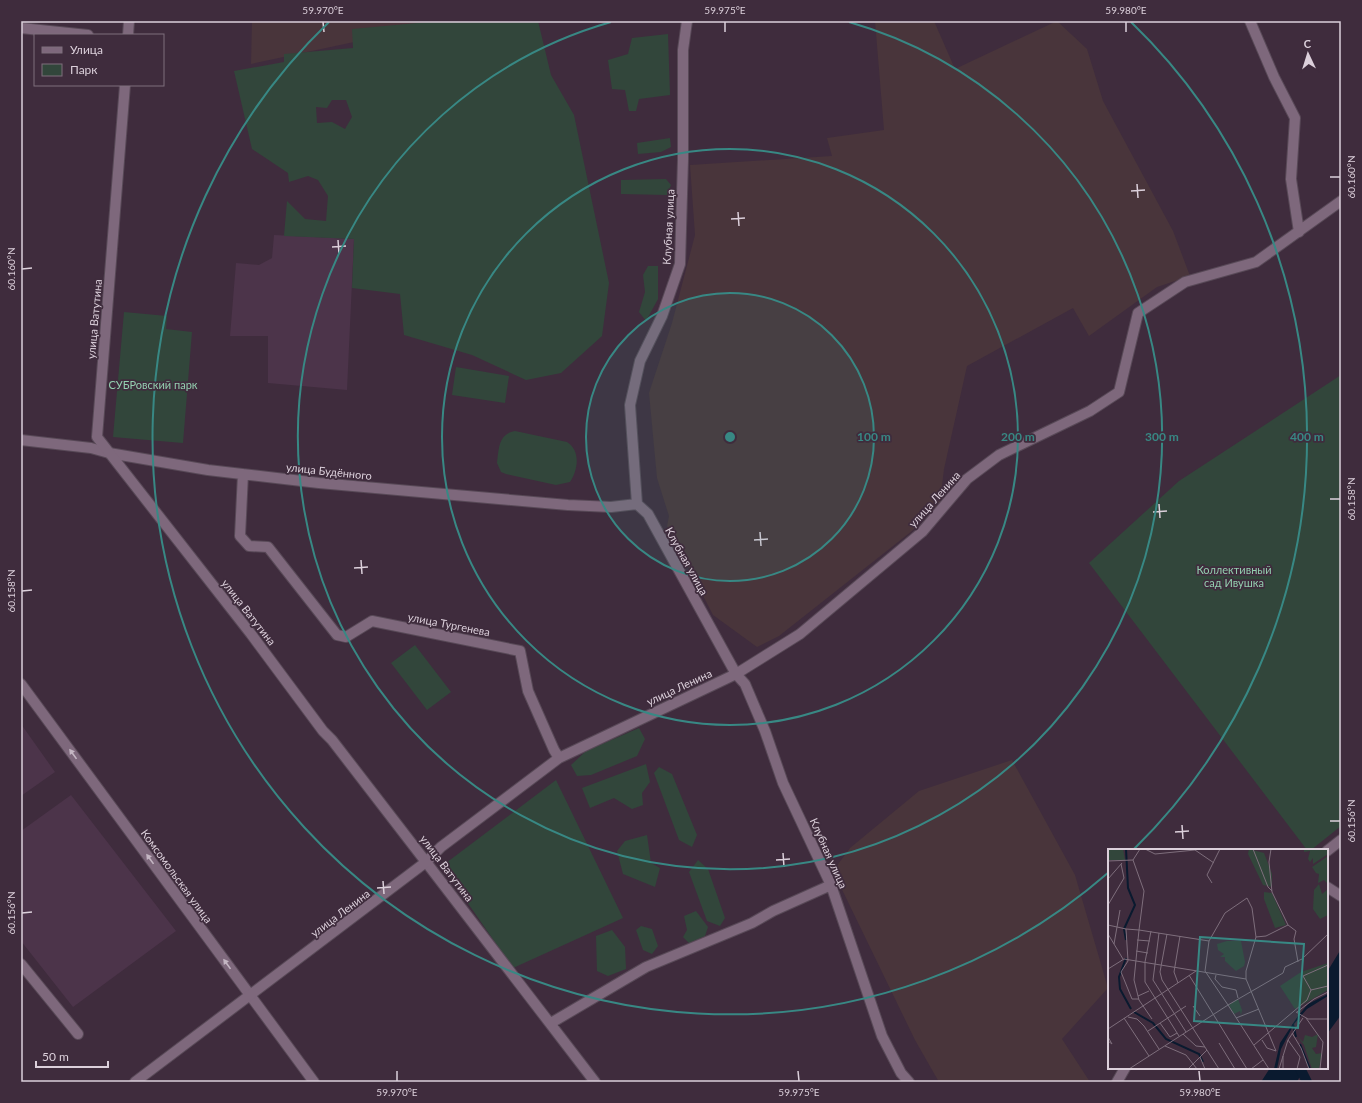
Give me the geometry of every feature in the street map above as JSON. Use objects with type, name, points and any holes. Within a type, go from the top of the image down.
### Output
[{"type":"street","points":[[128,34],[129,21]]},
{"type":"street","name":"Клубная улица","points":[[687,21],[683,50],[683,159],[680,264],[662,316],[640,361],[630,405],[637,504],[648,514],[736,674],[745,684],[765,731],[784,783],[831,885],[882,1036],[901,1072],[909,1082]]},
{"type":"street","points":[[1250,21],[1274,78],[1295,118],[1291,179],[1299,232]]},
{"type":"street","points":[[21,28],[78,34]]},
{"type":"street","name":"улица Ватутина","points":[[125,86],[97,436],[595,1082]]},
{"type":"street","name":"улица Ленина","points":[[134,1082],[426,862],[441,847],[559,758],[736,674],[800,634],[922,532],[968,480],[998,455],[1090,411],[1119,392],[1138,313],[1185,282],[1256,262],[1341,201]]},
{"type":"street","name":"улица Будённого","points":[[21,440],[91,448],[109,453],[243,474],[319,483],[611,508],[637,504]]},
{"type":"street","name":"улица Тургенева","points":[[243,474],[240,536],[249,546],[268,547],[337,634],[346,637],[372,621],[520,651],[528,690],[554,750],[559,758]]},
{"type":"street","name":"Комсомольская улица","points":[[21,684],[314,1082]]},
{"type":"street","points":[[1328,850],[1341,840]]},
{"type":"street","points":[[551,1023],[646,967],[752,923],[773,911],[831,885]]},
{"type":"street","points":[[1328,888],[1340,894]]},
{"type":"street","points":[[21,964],[78,1034]]},
{"type":"street","points":[[1117,1082],[1124,1069]]},
{"type":"shaded area","points":[[252,21],[453,21],[251,64]]},
{"type":"shaded area","points":[[875,21],[934,21],[955,69],[1057,21],[1087,49],[1103,101],[1173,231],[1190,276],[1157,287],[1089,336],[1073,308],[967,366],[944,469],[940,502],[912,531],[779,636],[757,647],[713,615],[667,526],[669,516],[657,478],[649,393],[672,323],[695,235],[690,165],[832,156],[827,138],[884,130]]},
{"type":"shaded area","points":[[274,235],[354,239],[347,390],[268,383],[268,336],[230,336],[236,263],[259,265],[272,258]]},
{"type":"shaded area","points":[[21,724],[55,772],[21,796]]},
{"type":"shaded area","points":[[1012,760],[1075,875],[1108,988],[1062,1039],[1090,1082],[939,1082],[915,1040],[833,871],[850,848],[919,791]]},
{"type":"shaded area","points":[[71,795],[176,931],[73,1007],[21,941],[21,831]]},
{"type":"green space","points":[[439,21],[538,21],[551,75],[574,115],[609,283],[602,336],[561,373],[526,380],[472,355],[404,335],[400,294],[352,288],[354,239],[284,236],[287,201],[305,219],[326,221],[328,196],[318,180],[308,176],[289,182],[288,173],[252,149],[234,71],[284,62],[284,54],[353,48],[352,29]],"holes":[[[332,100],[346,100],[352,117],[345,129],[332,122],[317,123],[316,107],[327,108]]]},
{"type":"green space","points":[[668,34],[670,95],[639,99],[636,111],[629,111],[625,90],[612,89],[608,60],[628,54],[632,38]]},
{"type":"green space","points":[[670,138],[671,147],[661,152],[638,154],[637,143]]},
{"type":"green space","points":[[666,179],[671,185],[667,195],[621,194],[621,180]]},
{"type":"green space","points":[[648,266],[658,266],[658,299],[646,321],[639,312],[645,292],[643,275]]},
{"type":"green space","name":"СУБРовский парк","points":[[124,312],[167,316],[166,329],[192,332],[183,443],[113,437]]},
{"type":"green space","points":[[456,367],[509,376],[505,403],[452,395]]},
{"type":"green space","name":"Коллективный сад Ивушка","points":[[1341,375],[1341,826],[1312,849],[1306,849],[1089,563],[1179,481]]},
{"type":"green space","points":[[515,431],[567,442],[574,450],[577,461],[575,472],[570,482],[556,485],[501,472],[497,463],[500,443],[505,435]]},
{"type":"green space","points":[[415,645],[451,692],[427,710],[391,663]]},
{"type":"green space","points":[[639,728],[645,739],[637,756],[591,775],[577,776],[571,765],[586,751]]},
{"type":"green space","points":[[646,764],[650,782],[642,793],[643,805],[632,809],[614,798],[590,808],[582,788]]},
{"type":"green space","points":[[659,767],[672,774],[697,835],[692,847],[679,840],[654,773]]},
{"type":"green space","points":[[556,780],[623,918],[513,968],[442,866]]},
{"type":"green space","points":[[647,835],[651,863],[660,868],[655,887],[623,874],[617,851],[625,841]]},
{"type":"green space","points":[[698,860],[708,869],[725,918],[720,926],[707,921],[689,872]]},
{"type":"green space","points":[[696,911],[708,927],[705,936],[689,943],[683,937],[687,930],[684,916]]},
{"type":"green space","points":[[641,926],[652,929],[658,946],[652,954],[643,950],[636,930]]},
{"type":"green space","points":[[612,930],[625,947],[626,969],[608,976],[597,971],[596,936]]},
{"type":"water","points":[[1341,949],[1341,1015],[1328,1033],[1328,970]]},
{"type":"water","points":[[1269,1069],[1304,1069],[1297,1082],[1261,1082]]},
{"type":"waterway","points":[[1300,1069],[1307,1082]]}]
